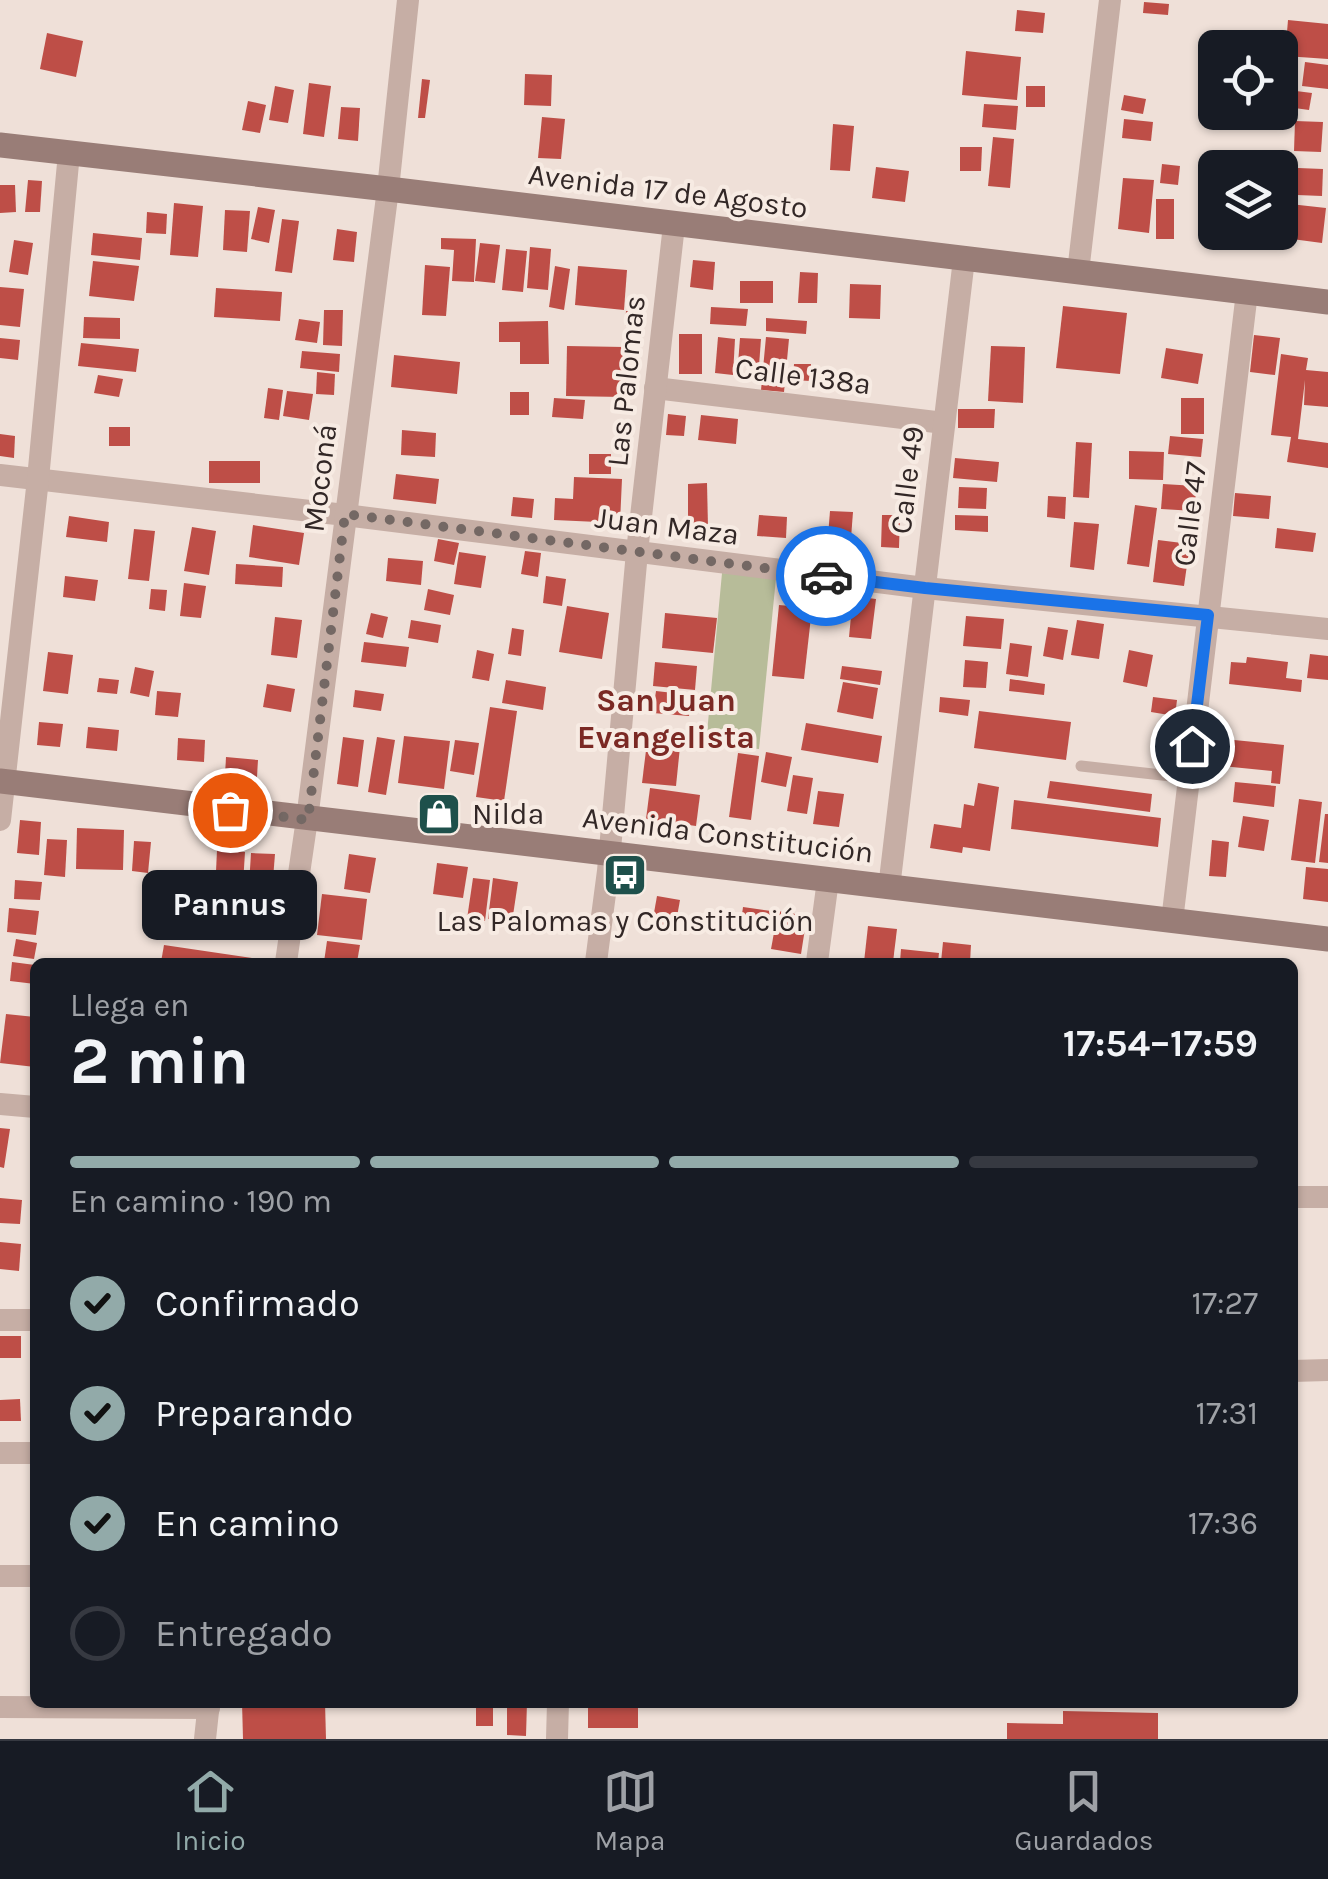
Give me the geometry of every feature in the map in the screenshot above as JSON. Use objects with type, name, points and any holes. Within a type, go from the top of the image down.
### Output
[{"type":"main road","name":"Avenida 17 de Agosto","points":[[0,144],[1328,302]]},
{"type":"main road","name":"Avenida Constitución","points":[[2,782],[1328,939]]},
{"type":"street","name":"Moconá","points":[[287,958],[308,820],[388,189],[408,0]]},
{"type":"street","points":[[1078,272],[1110,0]]},
{"type":"street","points":[[0,820],[69,153]]},
{"type":"street","name":"Las Palomas","points":[[597,958],[674,224]]},
{"type":"street","name":"Calle 49","points":[[889,888],[964,259]]},
{"type":"street","name":"Calle 47","points":[[1172,921],[1247,292]]},
{"type":"street","name":"Calle 138a","points":[[655,388],[944,423]]},
{"type":"street","name":"Juan Maza","points":[[0,475],[345,514],[925,588],[1328,629]]},
{"type":"street","points":[[818,958],[828,880]]},
{"type":"street","points":[[0,1104],[30,1107]]},
{"type":"street","points":[[1298,1197],[1328,1197]]},
{"type":"street","points":[[0,1320],[30,1320]]},
{"type":"street","points":[[1298,1370],[1328,1370]]},
{"type":"street","points":[[0,1453],[30,1453]]},
{"type":"street","points":[[0,1576],[30,1576]]},
{"type":"street","points":[[0,1707],[30,1707]]},
{"type":"street","points":[[205,1739],[209,1708]]},
{"type":"street","points":[[557,1739],[558,1708]]},
{"type":"lane","points":[[1082,766],[1189,778]]},
{"type":"green space","points":[[722,573],[776,578],[759,749],[706,744]]},
{"type":"building","points":[[1144,2],[1169,4],[1168,15],[1143,13]]},
{"type":"building","points":[[1017,10],[1045,13],[1043,33],[1015,31]]},
{"type":"building","points":[[1288,20],[1328,24],[1328,59],[1298,57],[1298,30],[1287,30]]},
{"type":"building","points":[[47,33],[83,41],[76,77],[40,69]]},
{"type":"building","points":[[966,51],[1021,57],[1017,100],[962,95]]},
{"type":"building","points":[[1305,62],[1328,65],[1328,89],[1302,86]]},
{"type":"building","points":[[525,74],[552,75],[551,106],[524,105]]},
{"type":"building","points":[[422,79],[430,80],[425,118],[418,118]]},
{"type":"building","points":[[309,83],[331,86],[324,137],[303,134]]},
{"type":"building","points":[[275,86],[294,90],[288,123],[269,120]]},
{"type":"building","points":[[1026,86],[1045,86],[1045,107],[1026,107]]},
{"type":"building","points":[[1298,91],[1312,93],[1309,110],[1298,108]]},
{"type":"building","points":[[1124,95],[1146,99],[1143,114],[1121,110]]},
{"type":"building","points":[[248,101],[266,105],[260,133],[242,130]]},
{"type":"building","points":[[984,104],[1018,106],[1016,130],[982,127]]},
{"type":"building","points":[[341,107],[360,108],[358,141],[338,139]]},
{"type":"building","points":[[542,117],[565,119],[561,159],[538,158]]},
{"type":"building","points":[[1124,119],[1153,122],[1151,141],[1122,138]]},
{"type":"building","points":[[1298,121],[1323,122],[1321,152],[1294,150]]},
{"type":"building","points":[[833,124],[854,126],[850,171],[830,170]]},
{"type":"building","points":[[993,137],[1014,139],[1010,188],[988,186]]},
{"type":"building","points":[[960,147],[982,147],[981,171],[960,171]]},
{"type":"building","points":[[1162,164],[1180,166],[1178,185],[1160,183]]},
{"type":"building","points":[[876,167],[909,171],[905,202],[872,198]]},
{"type":"building","points":[[1298,168],[1323,169],[1322,196],[1298,195]]},
{"type":"building","points":[[1123,178],[1154,180],[1149,233],[1118,229]]},
{"type":"building","points":[[28,180],[42,181],[40,212],[25,212]]},
{"type":"building","points":[[0,185],[15,185],[16,212],[0,213]]},
{"type":"building","points":[[1156,199],[1174,199],[1174,239],[1156,239]]},
{"type":"building","points":[[174,203],[203,206],[198,257],[170,255]]},
{"type":"building","points":[[1298,205],[1326,208],[1322,243],[1298,240]]},
{"type":"building","points":[[258,207],[275,210],[269,243],[251,239]]},
{"type":"building","points":[[225,210],[250,211],[247,252],[223,250]]},
{"type":"building","points":[[147,212],[167,214],[166,234],[146,233]]},
{"type":"building","points":[[282,219],[299,221],[292,273],[275,271]]},
{"type":"building","points":[[337,229],[357,232],[354,262],[333,260]]},
{"type":"building","points":[[93,233],[142,238],[140,260],[91,255]]},
{"type":"building","points":[[441,238],[476,239],[474,282],[452,281],[454,250],[441,249]]},
{"type":"building","points":[[14,240],[33,243],[28,275],[9,272]]},
{"type":"building","points":[[480,243],[500,245],[495,283],[475,281]]},
{"type":"building","points":[[530,247],[551,249],[548,290],[527,288]]},
{"type":"building","points":[[506,249],[527,251],[523,292],[502,290]]},
{"type":"building","points":[[693,260],[715,262],[713,290],[690,287]]},
{"type":"building","points":[[93,261],[139,266],[134,301],[89,296]]},
{"type":"building","points":[[425,265],[450,267],[446,316],[422,315]]},
{"type":"building","points":[[555,266],[570,269],[564,310],[549,307]]},
{"type":"building","points":[[578,266],[627,270],[624,310],[575,305]]},
{"type":"building","points":[[800,272],[818,273],[817,303],[798,303]]},
{"type":"building","points":[[740,281],[773,281],[773,303],[740,303]]},
{"type":"building","points":[[850,284],[881,285],[880,319],[849,318]]},
{"type":"building","points":[[0,287],[24,289],[20,327],[0,325]]},
{"type":"building","points":[[216,288],[282,292],[280,321],[214,317]]},
{"type":"building","points":[[1063,306],[1127,313],[1120,374],[1056,368]]},
{"type":"building","points":[[711,307],[748,309],[746,326],[710,324]]},
{"type":"building","points":[[324,310],[343,310],[342,346],[323,345]]},
{"type":"building","points":[[626,311],[643,312],[642,327],[625,326]]},
{"type":"building","points":[[84,317],[120,318],[120,339],[83,338]]},
{"type":"building","points":[[766,318],[807,321],[806,334],[766,331]]},
{"type":"building","points":[[299,319],[320,322],[317,343],[295,340]]},
{"type":"building","points":[[548,321],[549,364],[520,364],[520,342],[499,342],[499,322]]},
{"type":"building","points":[[679,334],[702,334],[702,374],[679,374]]},
{"type":"building","points":[[1254,335],[1280,338],[1275,375],[1250,372]]},
{"type":"building","points":[[718,337],[735,339],[733,375],[715,373]]},
{"type":"building","points":[[766,337],[789,339],[784,392],[761,390]]},
{"type":"building","points":[[0,338],[20,340],[18,360],[0,358]]},
{"type":"building","points":[[740,338],[761,339],[759,366],[738,364]]},
{"type":"building","points":[[81,343],[139,349],[136,372],[78,366]]},
{"type":"building","points":[[567,346],[624,347],[623,397],[566,396]]},
{"type":"building","points":[[991,346],[1025,347],[1023,403],[988,401]]},
{"type":"building","points":[[1166,348],[1203,354],[1198,384],[1161,378]]},
{"type":"building","points":[[302,351],[340,354],[339,372],[300,368]]},
{"type":"building","points":[[1281,354],[1308,358],[1306,370],[1328,372],[1328,407],[1304,405],[1305,380],[1298,439],[1328,443],[1328,468],[1287,462],[1291,437],[1271,435]]},
{"type":"building","points":[[394,355],[460,362],[457,394],[391,387]]},
{"type":"building","points":[[794,364],[811,364],[810,381],[793,380]]},
{"type":"building","points":[[317,372],[335,374],[334,395],[316,394]]},
{"type":"building","points":[[98,375],[123,379],[119,397],[94,393]]},
{"type":"building","points":[[268,388],[283,390],[279,420],[264,418]]},
{"type":"building","points":[[287,391],[313,394],[309,420],[283,416]]},
{"type":"building","points":[[510,392],[529,392],[529,415],[510,415]]},
{"type":"building","points":[[554,398],[585,400],[583,419],[552,417]]},
{"type":"building","points":[[1181,398],[1204,398],[1204,434],[1181,434]]},
{"type":"building","points":[[958,409],[995,409],[994,428],[958,428]]},
{"type":"building","points":[[668,414],[686,416],[684,436],[666,435]]},
{"type":"building","points":[[701,415],[738,419],[736,444],[698,440]]},
{"type":"building","points":[[109,427],[130,427],[130,446],[109,446]]},
{"type":"building","points":[[402,430],[436,433],[435,457],[401,455]]},
{"type":"building","points":[[0,434],[15,436],[14,458],[0,456]]},
{"type":"building","points":[[1170,436],[1203,439],[1201,457],[1168,454]]},
{"type":"building","points":[[1076,442],[1092,443],[1089,498],[1073,497]]},
{"type":"building","points":[[1129,451],[1164,452],[1163,480],[1129,479]]},
{"type":"building","points":[[589,454],[611,454],[611,474],[589,474]]},
{"type":"building","points":[[955,458],[999,462],[997,482],[953,478]]},
{"type":"building","points":[[209,461],[260,461],[260,483],[209,483]]},
{"type":"building","points":[[396,474],[439,479],[436,504],[393,499]]},
{"type":"building","points":[[574,477],[622,479],[620,523],[554,520],[555,498],[573,499]]},
{"type":"building","points":[[707,483],[708,527],[688,527],[688,484]]},
{"type":"building","points":[[1163,484],[1196,486],[1195,511],[1161,509]]},
{"type":"building","points":[[959,487],[987,488],[986,509],[958,508]]},
{"type":"building","points":[[1235,493],[1271,496],[1269,519],[1233,516]]},
{"type":"building","points":[[1048,496],[1066,497],[1065,519],[1047,517]]},
{"type":"building","points":[[513,497],[534,499],[532,518],[511,516]]},
{"type":"building","points":[[1135,505],[1157,508],[1149,567],[1127,564]]},
{"type":"building","points":[[830,511],[853,512],[851,538],[828,536]]},
{"type":"building","points":[[759,515],[787,517],[786,538],[757,536]]},
{"type":"building","points":[[882,515],[900,515],[899,548],[881,547]]},
{"type":"building","points":[[955,515],[988,516],[988,532],[955,530]]},
{"type":"building","points":[[69,516],[109,522],[107,542],[66,537]]},
{"type":"building","points":[[1074,522],[1099,524],[1094,570],[1070,567]]},
{"type":"building","points":[[253,525],[304,533],[299,565],[249,557]]},
{"type":"building","points":[[192,527],[216,531],[209,575],[184,571]]},
{"type":"building","points":[[1277,528],[1316,533],[1313,552],[1275,548]]},
{"type":"building","points":[[134,529],[155,531],[149,581],[128,579]]},
{"type":"building","points":[[438,539],[459,543],[454,565],[434,561]]},
{"type":"building","points":[[1158,540],[1190,544],[1184,586],[1153,582]]},
{"type":"building","points":[[525,551],[541,553],[538,577],[521,574]]},
{"type":"building","points":[[459,552],[486,556],[481,588],[454,584]]},
{"type":"building","points":[[388,558],[423,561],[421,585],[386,581]]},
{"type":"building","points":[[236,564],[283,567],[282,587],[235,584]]},
{"type":"building","points":[[65,576],[98,580],[95,601],[63,597]]},
{"type":"building","points":[[546,576],[566,579],[562,606],[543,603]]},
{"type":"building","points":[[184,583],[206,586],[201,618],[180,616]]},
{"type":"building","points":[[151,589],[167,590],[165,611],[149,609]]},
{"type":"building","points":[[428,589],[454,595],[450,615],[424,610]]},
{"type":"building","points":[[853,596],[876,599],[871,639],[849,637]]},
{"type":"building","points":[[779,605],[812,608],[804,679],[772,676]]},
{"type":"building","points":[[567,606],[609,613],[602,659],[559,652]]},
{"type":"building","points":[[371,613],[388,617],[383,638],[366,634]]},
{"type":"building","points":[[665,613],[717,618],[713,653],[662,648]]},
{"type":"building","points":[[966,616],[1004,619],[1001,649],[963,646]]},
{"type":"building","points":[[275,617],[302,620],[297,658],[271,655]]},
{"type":"building","points":[[411,620],[441,625],[438,643],[408,638]]},
{"type":"building","points":[[1077,620],[1104,624],[1099,659],[1071,655]]},
{"type":"building","points":[[1048,627],[1068,630],[1063,660],[1043,656]]},
{"type":"building","points":[[512,628],[524,630],[521,656],[508,654]]},
{"type":"building","points":[[364,642],[409,647],[406,667],[361,662]]},
{"type":"building","points":[[1010,643],[1032,646],[1028,677],[1006,674]]},
{"type":"building","points":[[477,650],[494,654],[489,681],[472,678]]},
{"type":"building","points":[[1129,650],[1153,655],[1147,687],[1123,682]]},
{"type":"building","points":[[48,652],[73,655],[68,694],[43,691]]},
{"type":"building","points":[[1310,654],[1328,656],[1328,680],[1307,678]]},
{"type":"building","points":[[1247,657],[1288,662],[1286,678],[1302,680],[1301,692],[1229,684],[1231,662],[1246,663]]},
{"type":"building","points":[[965,660],[988,662],[986,688],[963,687]]},
{"type":"building","points":[[655,662],[697,666],[695,690],[653,686]]},
{"type":"building","points":[[842,666],[882,671],[880,685],[840,679]]},
{"type":"building","points":[[135,667],[154,671],[149,697],[130,693]]},
{"type":"building","points":[[99,678],[119,680],[117,694],[97,692]]},
{"type":"building","points":[[1010,679],[1045,684],[1044,695],[1009,691]]},
{"type":"building","points":[[506,680],[546,687],[543,710],[502,703]]},
{"type":"building","points":[[843,682],[878,688],[873,719],[837,712]]},
{"type":"building","points":[[267,684],[295,689],[291,712],[263,707]]},
{"type":"building","points":[[355,690],[384,694],[381,711],[353,707]]},
{"type":"building","points":[[157,691],[181,693],[178,717],[155,715]]},
{"type":"building","points":[[656,691],[691,695],[689,716],[653,713]]},
{"type":"building","points":[[940,697],[970,700],[968,716],[939,712]]},
{"type":"building","points":[[1153,697],[1177,700],[1175,716],[1151,712]]},
{"type":"building","points":[[490,707],[517,711],[504,801],[476,797]]},
{"type":"building","points":[[979,711],[1071,722],[1066,760],[974,748]]},
{"type":"building","points":[[39,722],[63,724],[60,747],[37,745]]},
{"type":"building","points":[[806,723],[882,736],[878,763],[801,750]]},
{"type":"building","points":[[88,727],[119,730],[117,751],[86,748]]},
{"type":"building","points":[[648,734],[681,737],[676,786],[642,783]]},
{"type":"building","points":[[404,736],[450,741],[444,789],[398,783]]},
{"type":"building","points":[[343,737],[364,740],[358,787],[337,784]]},
{"type":"building","points":[[377,737],[395,740],[386,795],[368,792]]},
{"type":"building","points":[[178,738],[205,740],[204,762],[177,760]]},
{"type":"building","points":[[1224,739],[1284,745],[1280,784],[1271,783],[1272,771],[1222,766]]},
{"type":"building","points":[[455,740],[479,743],[474,775],[450,771]]},
{"type":"building","points":[[766,752],[792,757],[786,787],[761,782]]},
{"type":"building","points":[[738,753],[759,756],[751,820],[729,817]]},
{"type":"building","points":[[226,757],[258,760],[257,777],[225,775]]},
{"type":"building","points":[[793,775],[813,778],[807,814],[787,811]]},
{"type":"building","points":[[1050,781],[1152,794],[1150,812],[1047,798]]},
{"type":"building","points":[[1235,782],[1276,786],[1274,807],[1233,802]]},
{"type":"building","points":[[978,783],[999,787],[990,851],[963,847],[962,853],[930,848],[934,824],[961,828],[964,804],[974,806]]},
{"type":"building","points":[[650,788],[700,795],[696,826],[646,819]]},
{"type":"building","points":[[818,791],[844,794],[839,827],[813,824]]},
{"type":"building","points":[[1299,799],[1322,802],[1315,863],[1291,860]]},
{"type":"building","points":[[1014,800],[1161,818],[1158,847],[1011,829]]},
{"type":"building","points":[[1328,814],[1328,863],[1319,862]]},
{"type":"building","points":[[1243,816],[1269,820],[1264,851],[1238,847]]},
{"type":"building","points":[[20,820],[41,822],[39,855],[17,853]]},
{"type":"building","points":[[77,828],[124,830],[123,870],[76,869]]},
{"type":"building","points":[[47,839],[67,840],[65,877],[44,875]]},
{"type":"building","points":[[1212,840],[1229,842],[1226,877],[1209,876]]},
{"type":"building","points":[[134,841],[151,842],[148,873],[132,871]]},
{"type":"building","points":[[217,850],[245,852],[241,916],[214,914]]},
{"type":"building","points":[[251,853],[275,854],[271,904],[248,902]]},
{"type":"building","points":[[349,854],[376,858],[370,893],[344,889]]},
{"type":"building","points":[[437,863],[468,867],[463,898],[433,894]]},
{"type":"building","points":[[1306,867],[1328,869],[1328,902],[1303,899]]},
{"type":"building","points":[[473,878],[490,880],[485,921],[467,919]]},
{"type":"building","points":[[493,878],[518,882],[512,922],[488,919]]},
{"type":"building","points":[[15,880],[42,882],[40,900],[14,899]]},
{"type":"building","points":[[322,894],[367,899],[362,940],[317,935]]},
{"type":"building","points":[[657,896],[680,900],[675,928],[652,924]]},
{"type":"building","points":[[154,900],[185,900],[185,919],[154,919]]},
{"type":"building","points":[[743,907],[771,911],[769,926],[741,922]]},
{"type":"building","points":[[9,908],[39,911],[36,935],[7,932]]},
{"type":"building","points":[[778,911],[807,916],[801,954],[771,949]]},
{"type":"building","points":[[868,926],[897,929],[893,958],[864,958]]},
{"type":"building","points":[[16,939],[37,943],[34,958],[13,956]]},
{"type":"building","points":[[327,941],[360,945],[358,958],[325,958]]},
{"type":"building","points":[[943,942],[971,945],[970,958],[941,958]]},
{"type":"building","points":[[164,945],[252,958],[162,958]]},
{"type":"building","points":[[901,949],[939,953],[938,958],[900,958]]},
{"type":"building","points":[[12,962],[30,964],[30,983],[10,981]]},
{"type":"building","points":[[6,1014],[30,1016],[30,1066],[0,1063]]},
{"type":"building","points":[[0,1128],[10,1129],[4,1168],[0,1167]]},
{"type":"building","points":[[0,1198],[22,1200],[20,1224],[0,1223]]},
{"type":"building","points":[[0,1242],[21,1244],[19,1271],[0,1269]]},
{"type":"building","points":[[0,1336],[21,1336],[21,1358],[0,1358]]},
{"type":"building","points":[[20,1399],[21,1421],[0,1421],[0,1400]]},
{"type":"building","points":[[242,1708],[325,1708],[326,1739],[243,1739]]},
{"type":"building","points":[[476,1708],[493,1708],[493,1726],[476,1726]]},
{"type":"building","points":[[507,1708],[527,1708],[526,1736],[507,1735]]},
{"type":"building","points":[[588,1708],[638,1708],[638,1728],[588,1728]]},
{"type":"building","points":[[1063,1711],[1158,1713],[1158,1739],[1007,1739],[1007,1723],[1063,1724]]},
{"type":"way so far","points":[[230,810],[308,820],[345,514],[826,576]]},
{"type":"place","name":"Pannus","points":[[230,810]]},
{"type":"place","name":"Nilda","points":[[439,814]]},
{"type":"place","name":"Las Palomas y Constitución","points":[[625,875]]},
{"type":"district","name":"San Juan Evangelista","points":[[666,718]]},
{"type":"route","points":[[826,576],[1208,615],[1192,746]]}]
